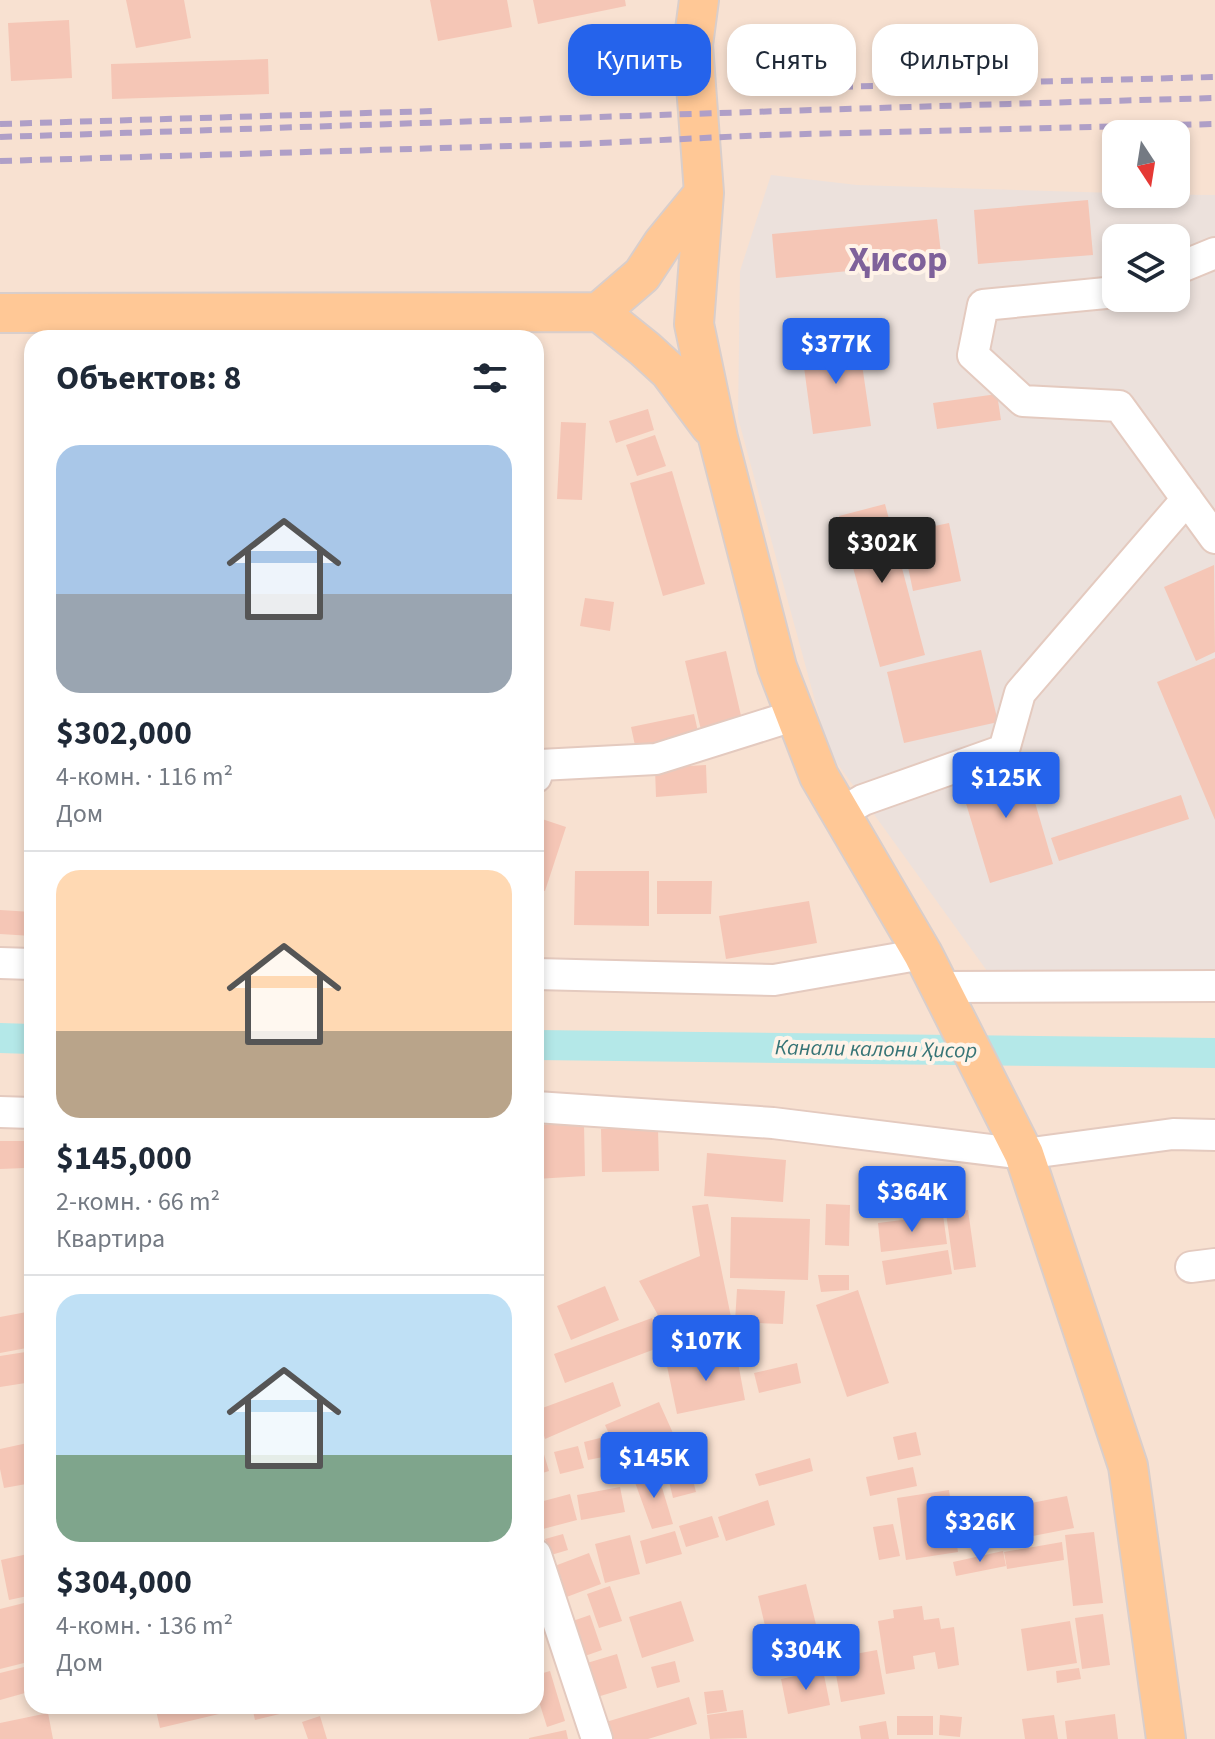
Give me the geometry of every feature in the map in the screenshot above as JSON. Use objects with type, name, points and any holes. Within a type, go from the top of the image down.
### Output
[{"type":"main road","points":[[699,0],[693,45],[704,193],[694,324],[718,438],[777,667],[819,776],[923,954],[1021,1145],[1128,1466],[1166,1739]]},
{"type":"main road","points":[[599,312],[642,275],[663,243],[704,193]]},
{"type":"main road","points":[[0,313],[599,312],[669,371],[718,438]]},
{"type":"street","points":[[1190,263],[1215,253]]},
{"type":"street","points":[[1102,293],[983,305],[973,355],[1023,401],[1119,406],[1215,538]]},
{"type":"street","points":[[841,813],[863,800],[1004,750],[1020,693],[1187,499]]},
{"type":"street","points":[[544,765],[656,759],[796,715]]},
{"type":"street","points":[[544,974],[774,980],[923,954]]},
{"type":"street","points":[[0,963],[24,964]]},
{"type":"street","points":[[942,990],[1215,986]]},
{"type":"street","points":[[544,1108],[773,1123],[1021,1145],[1173,1134],[1215,1135]]},
{"type":"street","points":[[0,1112],[24,1113]]},
{"type":"street","points":[[544,1579],[597,1739]]},
{"type":"shaded area","name":"Ҳисор","points":[[0,0],[1215,0],[1215,1739],[0,1739]]},
{"type":"shaded area","points":[[771,175],[857,185],[1102,193],[1102,208],[1190,208],[1190,195],[1215,195],[1215,979],[990,975],[829,752],[738,418],[740,271]]},
{"type":"building","points":[[126,0],[184,0],[191,38],[136,48]]},
{"type":"building","points":[[430,0],[507,0],[512,27],[438,41]]},
{"type":"building","points":[[533,0],[625,0],[626,6],[538,24]]},
{"type":"building","points":[[69,20],[72,78],[11,81],[8,23]]},
{"type":"building","points":[[268,59],[269,94],[112,99],[111,64]]},
{"type":"building","points":[[1088,200],[1093,255],[978,264],[974,210]]},
{"type":"building","points":[[937,219],[942,262],[776,278],[772,234]]},
{"type":"building","points":[[858,337],[871,426],[813,434],[801,345]]},
{"type":"building","points":[[997,394],[1001,420],[937,429],[933,403]]},
{"type":"building","points":[[648,409],[654,430],[616,443],[609,421]]},
{"type":"building","points":[[561,422],[586,423],[582,500],[557,499]]},
{"type":"building","points":[[655,435],[666,466],[637,476],[626,445]]},
{"type":"building","points":[[672,471],[705,584],[663,596],[630,483]]},
{"type":"building","points":[[885,504],[925,655],[880,667],[839,516]]},
{"type":"building","points":[[949,523],[961,581],[913,591],[901,533]]},
{"type":"building","points":[[1214,565],[1215,652],[1196,661],[1164,587]]},
{"type":"building","points":[[585,598],[614,602],[610,631],[580,626]]},
{"type":"building","points":[[981,650],[998,722],[904,743],[887,672]]},
{"type":"building","points":[[726,651],[742,720],[701,730],[685,661]]},
{"type":"building","points":[[1215,658],[1215,820],[1157,682]]},
{"type":"building","points":[[694,714],[699,736],[636,750],[631,727]]},
{"type":"building","points":[[1022,758],[1053,864],[990,883],[958,777]]},
{"type":"building","points":[[706,765],[707,793],[656,797],[655,768]]},
{"type":"building","points":[[1181,795],[1189,819],[1059,861],[1051,838]]},
{"type":"building","points":[[544,820],[566,827],[544,891]]},
{"type":"building","points":[[575,871],[649,871],[649,926],[574,925]]},
{"type":"building","points":[[657,881],[712,881],[711,914],[657,914]]},
{"type":"building","points":[[809,901],[817,943],[726,959],[719,916]]},
{"type":"building","points":[[0,910],[24,912],[24,936],[0,934]]},
{"type":"building","points":[[584,1124],[585,1176],[544,1179],[544,1125]]},
{"type":"building","points":[[658,1128],[659,1171],[602,1172],[601,1129]]},
{"type":"building","points":[[0,1141],[24,1141],[24,1168],[0,1169]]},
{"type":"building","points":[[707,1153],[786,1160],[783,1202],[704,1196]]},
{"type":"building","points":[[894,1178],[895,1211],[875,1212],[873,1179]]},
{"type":"building","points":[[708,1204],[732,1322],[674,1344],[639,1281],[700,1256],[692,1206]]},
{"type":"building","points":[[826,1204],[850,1205],[849,1246],[825,1245]]},
{"type":"building","points":[[968,1210],[976,1267],[954,1270],[946,1213]]},
{"type":"building","points":[[943,1215],[947,1244],[881,1252],[878,1223]]},
{"type":"building","points":[[731,1217],[810,1219],[808,1280],[730,1278]]},
{"type":"building","points":[[948,1250],[952,1274],[886,1285],[882,1261]]},
{"type":"building","points":[[818,1275],[849,1275],[849,1290],[821,1292]]},
{"type":"building","points":[[605,1286],[619,1320],[571,1340],[557,1306]]},
{"type":"building","points":[[737,1289],[785,1291],[783,1324],[735,1322]]},
{"type":"building","points":[[858,1290],[889,1383],[847,1397],[816,1305]]},
{"type":"building","points":[[24,1312],[24,1348],[0,1353],[0,1317]]},
{"type":"building","points":[[652,1318],[663,1346],[565,1383],[554,1354]]},
{"type":"building","points":[[24,1352],[24,1383],[0,1387],[0,1356]]},
{"type":"building","points":[[736,1352],[745,1400],[677,1414],[667,1366]]},
{"type":"building","points":[[797,1363],[801,1383],[759,1393],[754,1373]]},
{"type":"building","points":[[613,1382],[621,1406],[545,1439],[544,1407]]},
{"type":"building","points":[[659,1402],[681,1451],[627,1475],[605,1425]]},
{"type":"building","points":[[916,1432],[921,1455],[898,1460],[893,1437]]},
{"type":"building","points":[[604,1437],[608,1456],[588,1460],[584,1442]]},
{"type":"building","points":[[24,1444],[24,1484],[4,1488],[0,1449]]},
{"type":"building","points":[[578,1446],[584,1468],[560,1474],[554,1452]]},
{"type":"building","points":[[544,1454],[549,1471],[544,1473]]},
{"type":"building","points":[[810,1458],[813,1471],[759,1486],[755,1474]]},
{"type":"building","points":[[689,1464],[696,1492],[673,1498],[666,1469]]},
{"type":"building","points":[[913,1467],[917,1486],[870,1496],[866,1477]]},
{"type":"building","points":[[657,1471],[673,1524],[652,1529],[633,1477]]},
{"type":"building","points":[[620,1487],[625,1512],[581,1520],[577,1495]]},
{"type":"building","points":[[949,1490],[958,1552],[906,1560],[897,1498]]},
{"type":"building","points":[[570,1494],[577,1520],[544,1529],[544,1501]]},
{"type":"building","points":[[1067,1496],[1074,1528],[977,1547],[971,1515]]},
{"type":"building","points":[[768,1500],[775,1525],[726,1541],[718,1517]]},
{"type":"building","points":[[712,1516],[719,1537],[686,1547],[679,1526]]},
{"type":"building","points":[[893,1524],[900,1556],[879,1560],[873,1527]]},
{"type":"building","points":[[675,1531],[682,1554],[646,1564],[640,1541]]},
{"type":"building","points":[[1094,1532],[1103,1603],[1073,1606],[1065,1535]]},
{"type":"building","points":[[563,1534],[568,1550],[551,1555],[545,1539]]},
{"type":"building","points":[[630,1535],[640,1574],[605,1583],[595,1544]]},
{"type":"building","points":[[1062,1542],[1064,1560],[1007,1569],[1004,1552]]},
{"type":"building","points":[[1003,1551],[1006,1566],[956,1576],[953,1562]]},
{"type":"building","points":[[589,1553],[601,1584],[564,1598],[552,1567]]},
{"type":"building","points":[[24,1555],[24,1597],[9,1600],[1,1560]]},
{"type":"building","points":[[806,1584],[824,1657],[775,1668],[758,1596]]},
{"type":"building","points":[[610,1586],[622,1621],[599,1628],[587,1594]]},
{"type":"building","points":[[681,1601],[694,1641],[642,1658],[629,1617]]},
{"type":"building","points":[[24,1603],[24,1663],[0,1669],[0,1609]]},
{"type":"building","points":[[922,1606],[924,1620],[939,1618],[941,1629],[954,1627],[959,1665],[938,1669],[935,1652],[913,1656],[915,1669],[886,1674],[878,1621],[894,1618],[893,1610]]},
{"type":"building","points":[[1103,1614],[1110,1665],[1082,1669],[1075,1618]]},
{"type":"building","points":[[590,1615],[602,1650],[582,1657],[570,1622]]},
{"type":"building","points":[[1070,1621],[1077,1663],[1027,1671],[1021,1629]]},
{"type":"building","points":[[877,1650],[885,1694],[841,1702],[833,1658]]},
{"type":"building","points":[[617,1654],[627,1688],[597,1697],[587,1663]]},
{"type":"building","points":[[675,1661],[680,1682],[657,1688],[651,1667]]},
{"type":"building","points":[[24,1667],[24,1693],[0,1700],[0,1673]]},
{"type":"building","points":[[1079,1668],[1081,1679],[1057,1683],[1056,1671]]},
{"type":"building","points":[[823,1670],[830,1705],[788,1714],[781,1679]]},
{"type":"building","points":[[550,1671],[565,1721],[547,1727],[543,1714],[544,1673]]},
{"type":"building","points":[[723,1690],[727,1711],[707,1714],[704,1692]]},
{"type":"building","points":[[689,1697],[697,1724],[648,1739],[611,1739],[606,1722]]},
{"type":"building","points":[[743,1710],[747,1738],[710,1739],[707,1715]]},
{"type":"building","points":[[48,1714],[53,1739],[0,1739],[0,1723]]},
{"type":"building","points":[[157,1714],[219,1714],[160,1728]]},
{"type":"building","points":[[254,1714],[280,1714],[255,1720]]},
{"type":"building","points":[[1115,1714],[1118,1739],[1067,1739],[1065,1721]]},
{"type":"building","points":[[940,1715],[962,1717],[960,1737],[939,1735]]},
{"type":"building","points":[[1054,1715],[1058,1739],[1025,1739],[1022,1719]]},
{"type":"building","points":[[320,1716],[327,1739],[308,1739],[302,1722]]},
{"type":"building","points":[[897,1716],[933,1716],[933,1735],[897,1735]]},
{"type":"building","points":[[886,1721],[889,1739],[861,1739],[859,1726]]},
{"type":"building","points":[[566,1730],[568,1739],[529,1739],[529,1738]]},
{"type":"waterway","name":"Канали калони Ҳисор","points":[[0,1038],[24,1039]]},
{"type":"waterway","name":"Канали калони Ҳисор","points":[[544,1045],[1215,1053]]},
{"type":"railway","points":[[856,86],[1215,77]]},
{"type":"railway","points":[[0,137],[1215,98]]},
{"type":"railway","points":[[0,124],[433,111]]},
{"type":"railway","points":[[0,161],[580,144],[765,135],[1215,124]]},
{"type":"district","name":"Ҳисор","points":[[898,259]]}]
